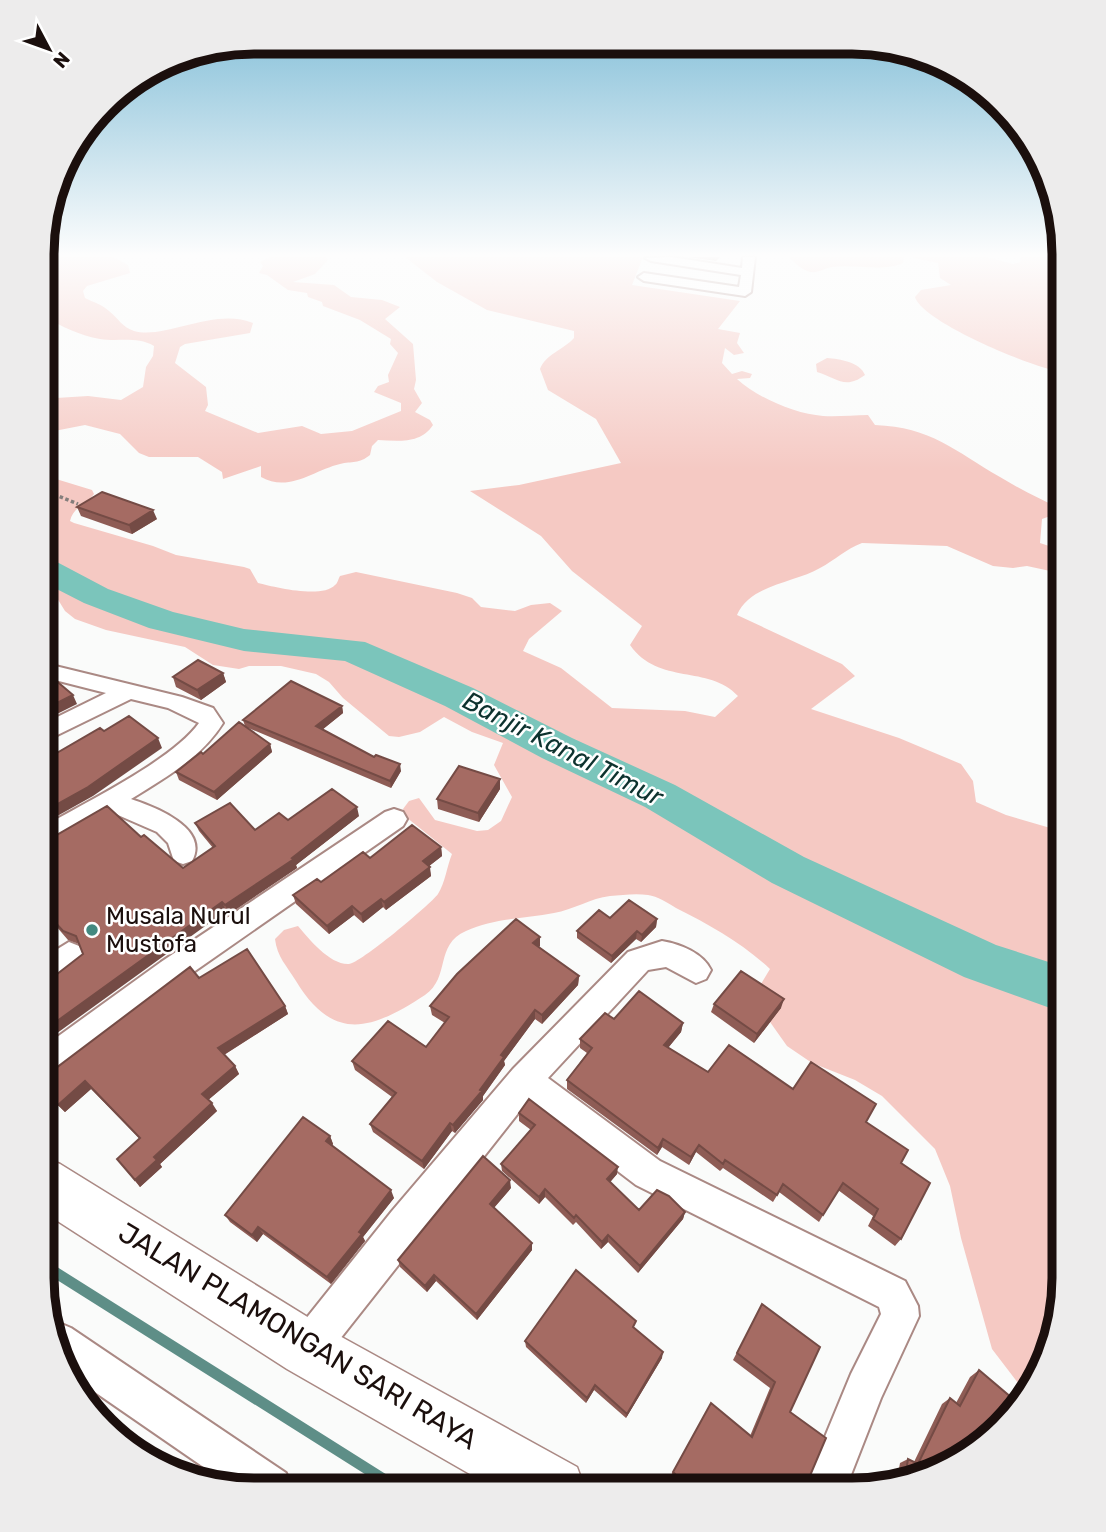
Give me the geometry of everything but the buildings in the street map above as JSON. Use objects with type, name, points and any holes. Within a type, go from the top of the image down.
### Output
[{"type":"street","points":[[54,673],[196,709],[205,714],[211,723],[206,732],[162,767],[54,834]]},
{"type":"street","points":[[54,728],[127,692]]},
{"type":"street","points":[[108,802],[146,813],[166,825],[180,839],[183,854]]},
{"type":"street","points":[[54,1058],[175,967],[394,819]]},
{"type":"street","points":[[307,1349],[405,1224],[524,1080],[638,961],[654,952],[673,956],[696,970]]},
{"type":"street","points":[[54,966],[69,955]]},
{"type":"street","points":[[524,1080],[648,1173],[892,1294],[899,1306],[900,1316],[864,1388],[829,1478]]},
{"type":"street","name":"JALAN PLAMONGAN SARI RAYA","points":[[54,1190],[307,1349],[536,1478]]},
{"type":"street","points":[[67,1349],[256,1478]]},
{"type":"path","points":[[54,494],[78,504]]},
{"type":"shaded area","points":[[68,328],[129,328],[146,333],[172,328],[251,328],[250,333],[180,347],[175,363],[206,387],[208,405],[205,411],[258,433],[302,426],[321,434],[352,431],[401,411],[401,403],[374,392],[378,386],[389,382],[388,375],[398,353],[390,344],[391,339],[374,328],[396,328],[413,344],[416,380],[414,389],[422,403],[415,412],[430,420],[433,425],[416,438],[401,441],[378,440],[372,446],[370,455],[362,460],[330,467],[291,482],[282,483],[261,477],[261,466],[223,479],[222,472],[198,457],[149,457],[139,453],[120,434],[85,425],[54,431],[54,397],[88,396],[121,400],[143,387],[146,367],[153,356],[154,346],[148,343],[93,338]]},
{"type":"shaded area","points":[[564,328],[718,328],[740,333],[737,343],[744,353],[734,355],[725,348],[722,363],[732,374],[742,371],[752,374],[750,378],[737,379],[755,393],[777,404],[812,415],[868,415],[875,425],[927,435],[1052,505],[1052,515],[1042,519],[1040,543],[1052,547],[1052,571],[1027,566],[993,566],[947,546],[862,543],[810,573],[762,590],[743,605],[737,615],[842,664],[855,676],[811,709],[899,738],[961,764],[973,781],[976,802],[1006,815],[1051,828],[1051,1291],[1041,1342],[1020,1386],[992,1349],[961,1238],[950,1186],[935,1149],[882,1096],[855,1080],[812,1063],[787,1046],[770,1022],[761,984],[770,969],[737,943],[701,921],[662,900],[643,894],[603,897],[561,911],[498,921],[466,931],[450,944],[433,988],[388,1016],[355,1024],[340,1022],[325,1015],[310,1001],[283,961],[275,939],[284,930],[298,926],[327,956],[349,964],[366,955],[409,921],[438,894],[452,854],[406,817],[403,809],[409,801],[419,798],[435,820],[477,831],[488,830],[501,821],[512,797],[494,765],[503,743],[472,732],[444,717],[420,732],[399,737],[389,736],[343,698],[329,682],[316,674],[281,666],[249,666],[239,669],[213,665],[185,647],[106,630],[75,619],[65,611],[54,595],[54,478],[92,490],[94,494],[74,512],[70,521],[176,555],[244,567],[250,569],[258,583],[298,591],[320,591],[335,585],[340,576],[356,572],[457,593],[472,598],[481,607],[515,611],[531,605],[550,603],[562,611],[529,639],[523,651],[561,668],[612,708],[685,711],[715,717],[738,696],[713,680],[669,671],[642,658],[630,645],[642,626],[572,571],[541,536],[470,491],[519,485],[621,463],[596,419],[548,390],[540,369],[546,360],[574,338],[574,331]]},
{"type":"shaded area","points":[[954,328],[1052,328],[1052,369],[1007,354]]},
{"type":"shaded area","points":[[827,358],[854,364],[865,375],[846,382],[817,372],[816,364]]},
{"type":"waterway","name":"Banjir Kanal Timur","points":[[54,574],[96,596],[162,620],[244,640],[352,650],[459,697],[557,748],[660,796],[788,870],[982,962],[1051,986]]},
{"type":"waterway","points":[[54,1272],[382,1478]]},
{"type":"place","name":"Musala Nurul Mustofa","points":[[92,930]]}]
